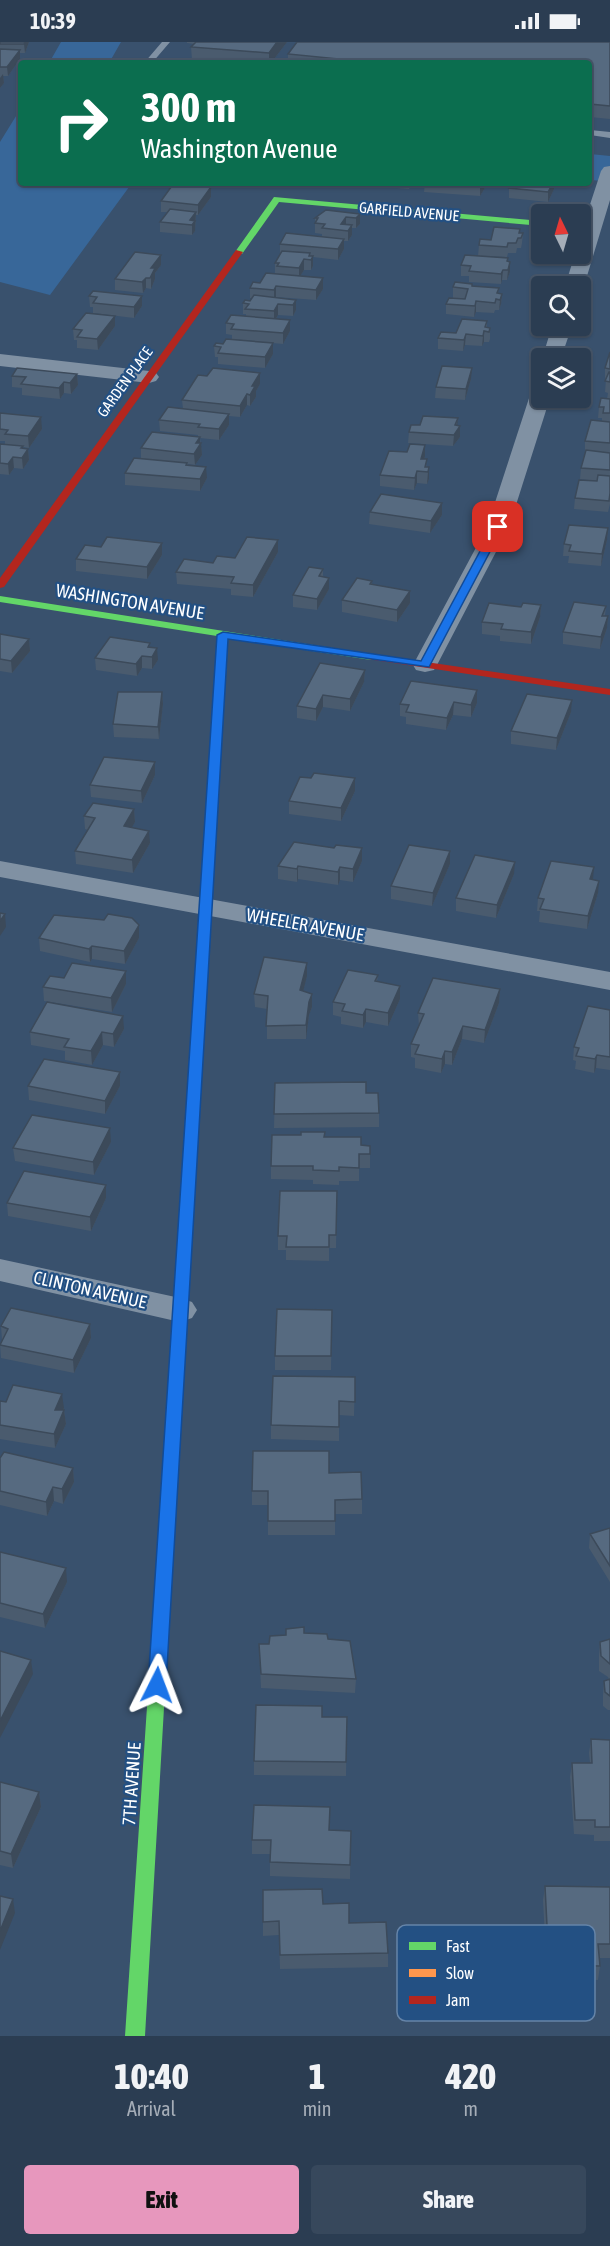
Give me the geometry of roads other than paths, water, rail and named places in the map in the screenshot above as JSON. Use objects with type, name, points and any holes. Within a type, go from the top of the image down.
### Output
[{"type":"street","points":[[591,216],[610,171]]},
{"type":"street","name":"GARFIELD AVENUE","points":[[277,199],[531,223]]},
{"type":"street","name":"GARDEN PLACE","points":[[0,585],[277,199]]},
{"type":"street","points":[[0,360],[149,377]]},
{"type":"street","points":[[425,665],[498,527],[536,408]]},
{"type":"street","name":"WASHINGTON AVENUE","points":[[0,598],[223,635],[610,692]]},
{"type":"street","name":"7TH AVENUE","points":[[135,2036],[223,635]]},
{"type":"street","name":"WHEELER AVENUE","points":[[0,869],[610,981]]},
{"type":"street","name":"CLINTON AVENUE","points":[[0,1270],[180,1310]]},
{"type":"lane","points":[[151,60],[166,42]]},
{"type":"lane","points":[[592,133],[610,135]]}]
